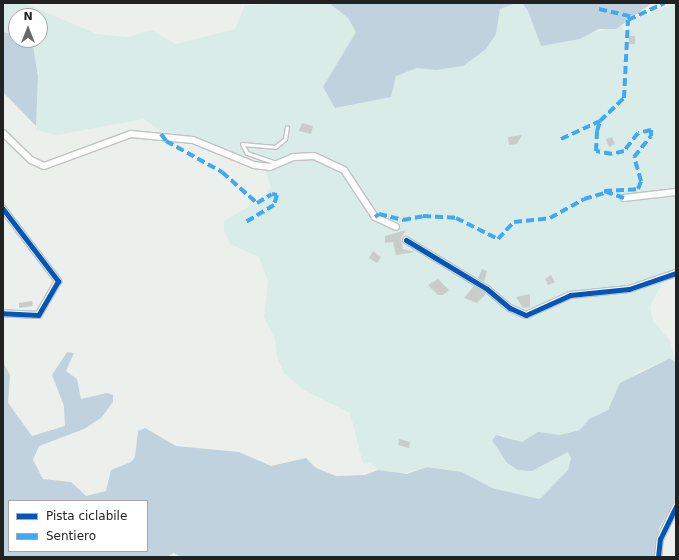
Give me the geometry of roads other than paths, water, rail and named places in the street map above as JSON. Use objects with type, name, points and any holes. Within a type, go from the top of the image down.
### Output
[{"type":"street","points":[[3,132],[31,160],[44,166],[113,137],[149,133],[192,140],[254,164],[277,164],[294,157],[314,156],[331,160],[355,182],[375,217],[396,227]]},
{"type":"street","points":[[624,198],[676,192]]},
{"type":"street","points":[[3,209],[58,281],[38,315],[3,313]]},
{"type":"street","points":[[406,240],[487,289],[510,308],[526,315],[570,295],[629,289],[676,273]]},
{"type":"street","points":[[658,557],[660,539],[676,506]]},
{"type":"lane","points":[[277,164],[248,153],[242,144],[275,147],[285,139],[287,127]]}]
